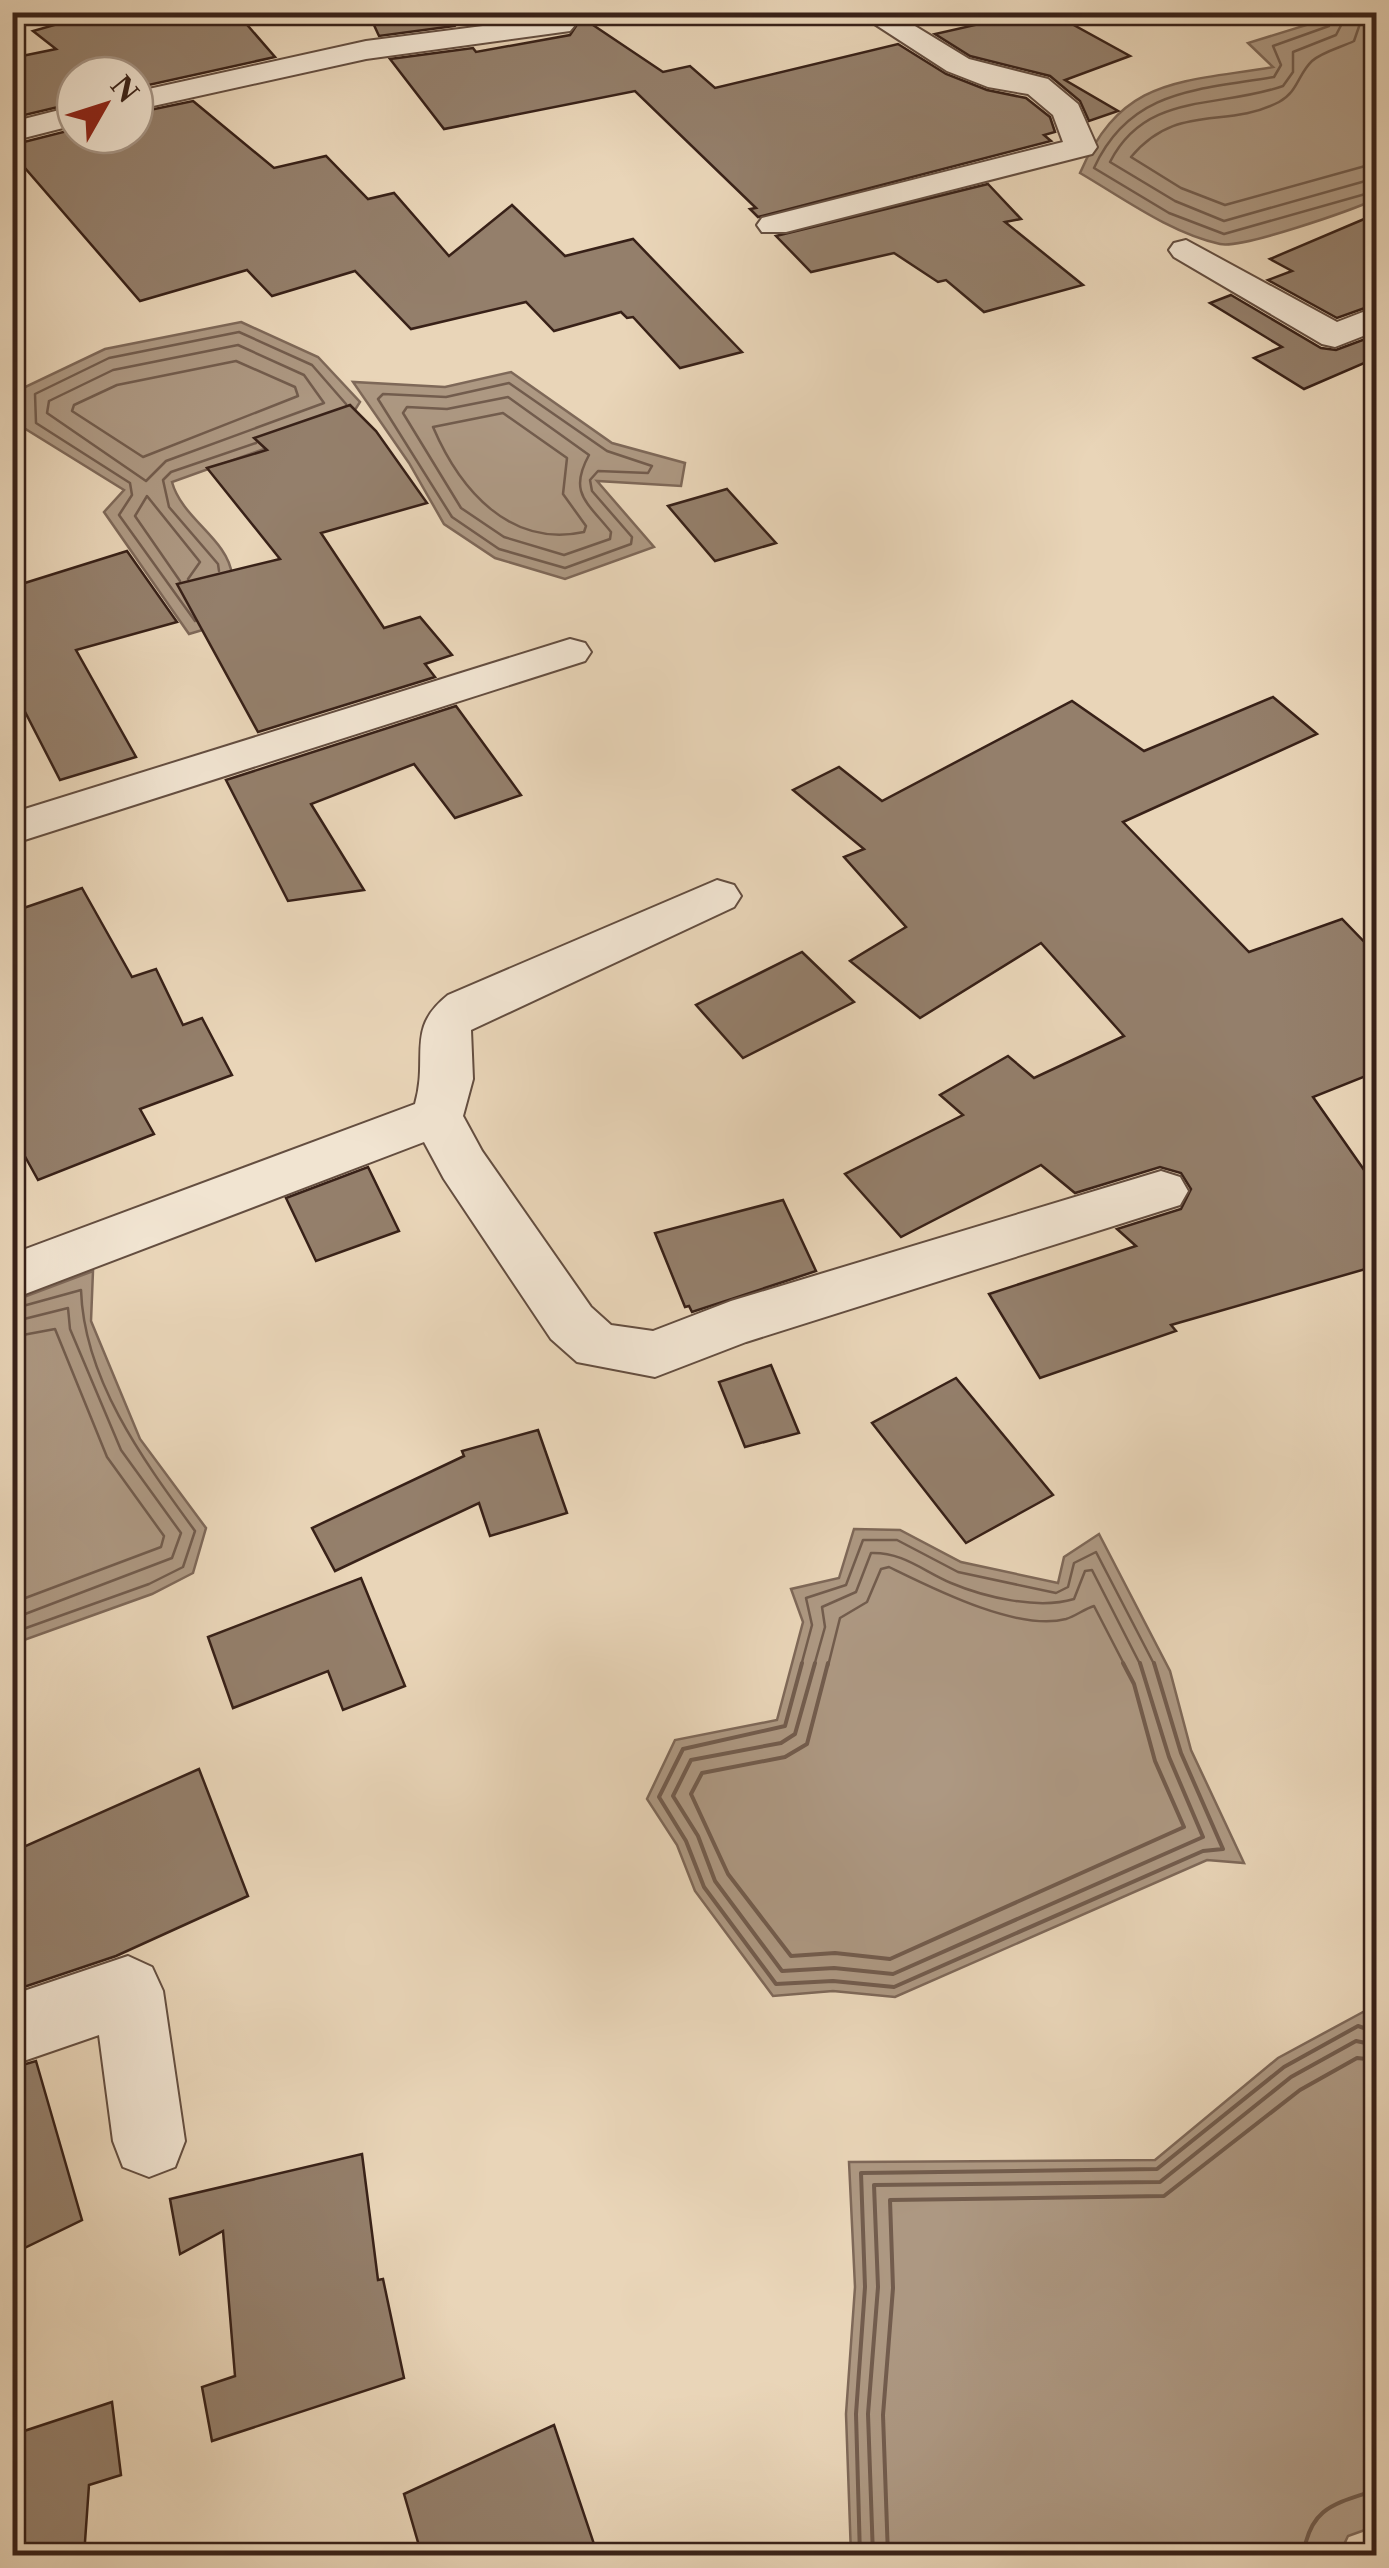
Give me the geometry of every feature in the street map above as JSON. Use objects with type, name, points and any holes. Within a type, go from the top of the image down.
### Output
[{"type":"street","points":[[774,225],[1082,147],[1066,111],[1037,86],[999,80],[958,64],[870,12]]},
{"type":"street","points":[[155,97],[366,50],[560,25]]},
{"type":"street","points":[[12,132],[55,120]]},
{"type":"street","points":[[1186,250],[1335,336],[1376,318]]},
{"type":"street","points":[[12,829],[570,652]]},
{"type":"street","points":[[717,896],[465,1008],[446,1023],[448,1079],[437,1116],[463,1164],[571,1323],[596,1346],[655,1354],[730,1324],[1161,1191]]},
{"type":"street","points":[[12,1277],[437,1116]]},
{"type":"street","points":[[12,2030],[128,1991],[149,2141]]},
{"type":"water","points":[[1345,13],[1376,13],[1376,199],[1273,235],[1220,244],[1165,223],[1080,173],[1097,141],[1135,101],[1182,82],[1273,67],[1248,43]]},
{"type":"water","points":[[241,322],[318,357],[360,402],[350,418],[172,482],[185,507],[222,550],[232,575],[226,623],[189,634],[104,512],[124,490],[24,428],[23,388],[105,349]]},
{"type":"water","points":[[511,372],[612,443],[685,463],[681,486],[597,481],[654,547],[565,579],[495,558],[444,524],[409,463],[353,382],[445,387]]},
{"type":"water","points":[[93,1271],[91,1321],[140,1439],[206,1528],[193,1573],[152,1594],[13,1644],[13,1301]]},
{"type":"water","points":[[854,1529],[900,1530],[961,1562],[1058,1583],[1064,1557],[1099,1534],[1170,1671],[1191,1750],[1244,1863],[1207,1860],[895,1997],[833,1991],[773,1996],[695,1891],[677,1845],[647,1799],[675,1740],[777,1720],[803,1622],[791,1589],[839,1578]]},
{"type":"water","points":[[1363,2012],[1376,2027],[1376,2526],[1348,2536],[1339,2555],[851,2555],[846,2414],[855,2287],[849,2162],[1155,2160],[1278,2058]]},
{"type":"building","points":[[100,12],[236,12],[275,57],[155,84],[155,55],[55,55],[55,108],[12,118],[12,58],[56,49],[33,31]]},
{"type":"building","points":[[368,12],[443,12],[454,26],[379,36]]},
{"type":"building","points":[[1032,12],[1050,12],[1130,56],[1065,80],[1118,111],[1089,121],[1080,101],[1050,76],[970,56],[935,34]]},
{"type":"building","points":[[587,21],[663,72],[690,66],[715,88],[898,44],[946,74],[987,90],[1026,98],[1050,117],[1055,132],[1044,135],[1051,141],[758,217],[750,209],[756,208],[635,91],[444,129],[390,59],[473,48],[476,52],[570,35],[578,23]]},
{"type":"building","points":[[193,101],[274,168],[326,156],[368,199],[394,193],[449,256],[512,205],[565,256],[633,239],[742,352],[680,368],[633,317],[627,318],[621,312],[554,331],[526,302],[411,329],[355,271],[272,296],[247,270],[140,301],[12,153],[12,145],[55,134],[55,155],[155,155],[155,109]]},
{"type":"building","points":[[988,184],[1021,219],[1005,222],[1083,285],[984,312],[946,280],[938,282],[894,253],[811,272],[776,236]]},
{"type":"building","points":[[1376,214],[1376,304],[1337,318],[1268,280],[1292,271],[1270,259]]},
{"type":"building","points":[[1231,295],[1321,348],[1336,350],[1376,335],[1376,358],[1304,389],[1254,358],[1282,347],[1210,303]]},
{"type":"building","points":[[350,405],[376,431],[427,503],[321,533],[384,628],[420,617],[452,655],[425,664],[435,677],[258,732],[177,584],[280,559],[207,468],[267,450],[254,438]]},
{"type":"building","points":[[727,489],[776,543],[715,561],[668,506]]},
{"type":"building","points":[[127,551],[177,622],[76,650],[136,757],[60,780],[22,706],[12,706],[12,587]]},
{"type":"building","points":[[1273,697],[1317,734],[1123,822],[1249,952],[1342,919],[1376,954],[1376,1072],[1313,1097],[1376,1187],[1376,1266],[1171,1325],[1176,1331],[1040,1378],[989,1294],[1136,1246],[1117,1229],[1181,1209],[1191,1189],[1181,1173],[1160,1167],[1075,1193],[1041,1165],[901,1237],[845,1174],[963,1115],[940,1095],[1008,1056],[1034,1078],[1124,1036],[1041,943],[920,1018],[850,961],[906,927],[844,857],[864,849],[793,790],[839,767],[882,801],[1072,701],[1144,751]]},
{"type":"building","points":[[456,706],[521,795],[455,818],[414,764],[311,804],[364,890],[288,901],[226,780]]},
{"type":"building","points":[[82,888],[132,977],[156,969],[183,1025],[202,1018],[232,1075],[140,1109],[154,1134],[38,1180],[12,1133],[12,912]]},
{"type":"building","points":[[802,952],[854,1002],[743,1058],[696,1005]]},
{"type":"building","points":[[368,1167],[399,1231],[316,1261],[286,1198]]},
{"type":"building","points":[[783,1200],[816,1271],[692,1312],[689,1306],[685,1307],[655,1233]]},
{"type":"building","points":[[771,1365],[799,1433],[745,1447],[719,1382]]},
{"type":"building","points":[[956,1378],[1053,1495],[966,1543],[872,1423]]},
{"type":"building","points":[[538,1430],[567,1513],[490,1536],[479,1503],[335,1571],[312,1528],[464,1456],[462,1451]]},
{"type":"building","points":[[361,1578],[405,1686],[343,1710],[328,1671],[233,1708],[208,1637]]},
{"type":"building","points":[[199,1769],[248,1896],[116,1956],[12,1991],[12,1852]]},
{"type":"building","points":[[36,2061],[82,2220],[12,2254],[12,2068]]},
{"type":"building","points":[[362,2154],[378,2280],[383,2279],[404,2378],[212,2441],[202,2387],[235,2376],[223,2231],[180,2254],[170,2199]]},
{"type":"building","points":[[112,2402],[121,2475],[89,2485],[84,2556],[12,2556],[12,2435]]},
{"type":"building","points":[[554,2425],[598,2556],[422,2556],[404,2494]]}]
